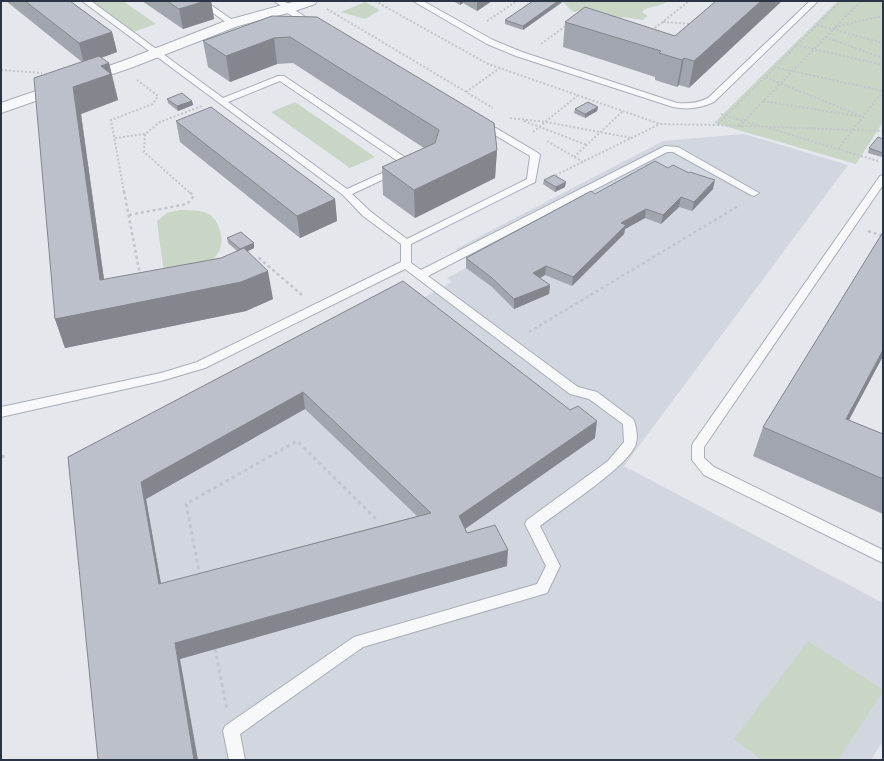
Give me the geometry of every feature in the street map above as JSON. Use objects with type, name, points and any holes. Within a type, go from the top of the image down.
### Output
[{"type":"street","points":[[1,108],[120,67],[155,52],[233,23],[285,6],[310,1]]},
{"type":"lane","points":[[86,1],[346,193],[367,214],[406,243]]},
{"type":"lane","points":[[200,1],[233,23]]},
{"type":"lane","points":[[417,1],[490,42],[522,55],[676,105],[688,106],[702,105],[711,100],[814,1]]},
{"type":"lane","points":[[285,6],[320,28]]},
{"type":"lane","points":[[222,100],[281,78],[409,164],[346,193]]},
{"type":"lane","points":[[406,243],[532,180],[535,155],[475,119]]},
{"type":"lane","points":[[421,275],[665,149],[675,149],[754,193]]},
{"type":"lane","points":[[883,178],[698,446],[698,460],[709,471],[883,557]]},
{"type":"lane","points":[[406,243],[406,264]]},
{"type":"lane","points":[[237,760],[231,731],[359,642],[542,589],[553,566],[532,524],[613,465],[630,443],[629,422],[593,395],[574,391],[406,264]]},
{"type":"lane","points":[[1,412],[161,378],[202,365],[406,264]]},
{"type":"path","points":[[471,31],[517,1]]},
{"type":"path","points":[[657,34],[655,28],[689,1]]},
{"type":"path","points":[[841,1],[717,125],[883,131]]},
{"type":"path","points":[[739,126],[861,1]]},
{"type":"path","points":[[325,8],[497,111]]},
{"type":"path","points":[[834,29],[883,16]]},
{"type":"path","points":[[686,29],[696,20]]},
{"type":"path","points":[[795,20],[883,43]]},
{"type":"path","points":[[662,22],[691,24]]},
{"type":"path","points":[[466,92],[565,26],[572,24]]},
{"type":"path","points":[[825,37],[883,58]]},
{"type":"path","points":[[774,40],[883,65]]},
{"type":"path","points":[[751,62],[883,91],[838,149]]},
{"type":"path","points":[[120,67],[158,96],[153,104],[111,120],[141,280]]},
{"type":"path","points":[[744,68],[863,117]]},
{"type":"path","points":[[527,129],[533,132],[596,80]]},
{"type":"path","points":[[115,138],[145,134],[160,122],[222,100]]},
{"type":"path","points":[[763,101],[863,117]]},
{"type":"path","points":[[702,105],[712,111],[726,116],[883,163]]},
{"type":"path","points":[[574,157],[623,111]]},
{"type":"path","points":[[516,122],[510,118],[546,122],[632,138]]},
{"type":"path","points":[[520,119],[587,145]]},
{"type":"path","points":[[551,178],[660,124]]},
{"type":"path","points":[[129,216],[187,204],[194,196],[144,152],[145,134]]},
{"type":"path","points":[[547,140],[583,162]]},
{"type":"path","points":[[524,328],[530,333],[751,199],[754,193]]},
{"type":"path","points":[[252,260],[259,258],[317,308]]},
{"type":"path","points":[[202,583],[186,504],[297,441],[377,520]]},
{"type":"path","points":[[1,457],[6,456]]},
{"type":"path","points":[[215,649],[231,731]]},
{"type":"shaded area","points":[[744,134],[848,165],[624,466],[883,603],[883,741],[871,760],[104,760],[75,474],[412,304],[452,282],[447,278],[475,263],[456,249],[663,141]]},
{"type":"green space","points":[[123,1],[156,24],[133,32],[93,2]]},
{"type":"green space","points":[[562,1],[666,2],[644,10],[642,12],[648,16],[642,20],[623,17],[615,19],[602,15],[591,9],[573,12]]},
{"type":"green space","points":[[838,1],[883,1],[883,122],[856,164],[714,123]]},
{"type":"green space","points":[[365,2],[380,10],[365,19],[341,12]]},
{"type":"green space","points":[[295,102],[375,157],[350,168],[271,112]]},
{"type":"green space","points":[[179,210],[201,211],[207,213],[215,219],[220,229],[221,244],[213,260],[170,273],[163,266],[157,221],[167,213]]},
{"type":"green space","points":[[808,641],[883,690],[883,692],[838,760],[762,760],[734,739]]},
{"type":"building","points":[[25,1],[70,1],[112,32],[79,43]]},
{"type":"building","points":[[167,1],[205,1],[179,9]]},
{"type":"building","points":[[533,1],[558,1],[523,26],[505,20]]},
{"type":"building","points":[[716,1],[761,1],[694,61],[684,58],[682,60],[659,53],[661,51],[565,22],[585,7],[675,36]]},
{"type":"building","points":[[272,16],[317,17],[494,123],[497,150],[414,190],[382,167],[435,143],[439,130],[290,37],[274,38],[226,56],[203,41]]},
{"type":"building","points":[[99,56],[109,63],[101,66],[111,74],[73,87],[100,280],[221,258],[244,248],[268,271],[241,282],[55,319],[34,78]]},
{"type":"building","points":[[182,93],[192,101],[177,106],[167,99]]},
{"type":"building","points":[[588,102],[598,107],[585,114],[575,109]]},
{"type":"building","points":[[211,107],[335,199],[297,216],[176,121]]},
{"type":"building","points":[[878,137],[883,139],[883,153],[869,148]]},
{"type":"building","points":[[655,161],[668,168],[673,165],[689,173],[690,172],[715,180],[694,202],[681,197],[663,215],[646,209],[621,223],[626,225],[573,277],[546,266],[533,273],[550,285],[514,299],[492,278],[466,258],[591,191],[595,194]]},
{"type":"building","points":[[554,175],[566,182],[556,187],[544,180]]},
{"type":"building","points":[[241,232],[254,243],[240,249],[227,238]]},
{"type":"building","points":[[883,232],[883,350],[846,419],[883,434],[883,479],[763,427]]},
{"type":"building","points":[[403,281],[570,410],[578,406],[597,421],[459,516],[467,533],[495,525],[508,550],[175,643],[194,760],[98,760],[68,457]],"holes":[[[303,392],[431,513],[159,584],[141,482]]]}]
